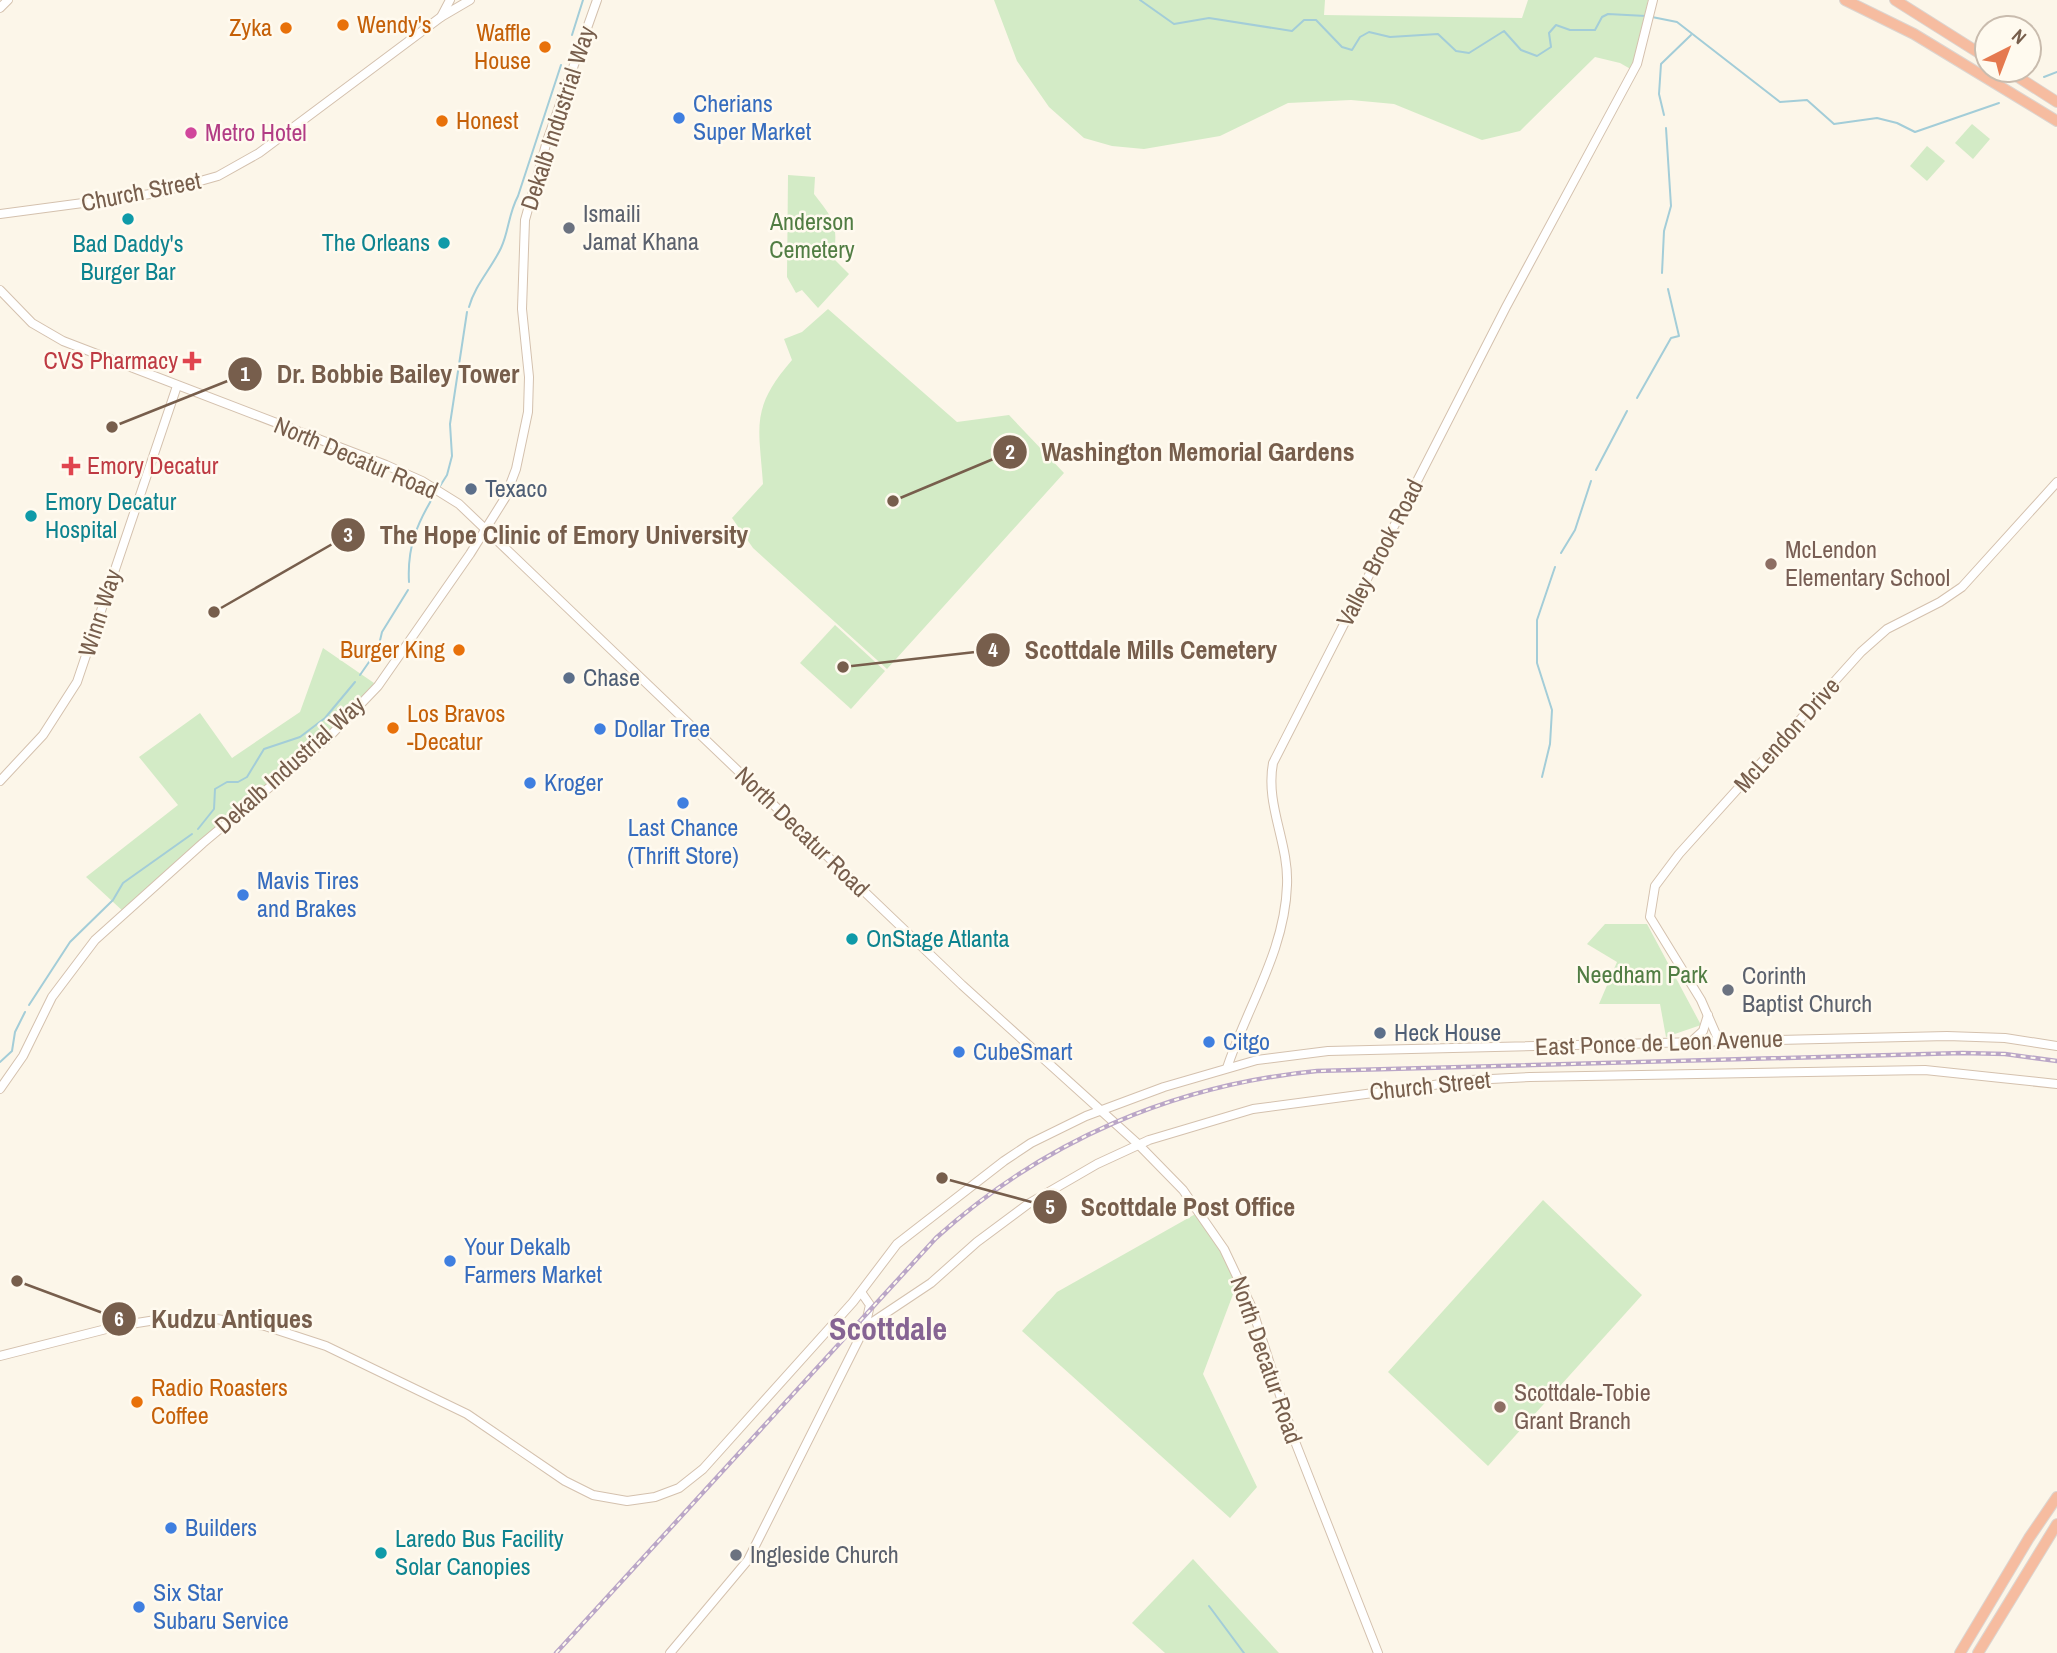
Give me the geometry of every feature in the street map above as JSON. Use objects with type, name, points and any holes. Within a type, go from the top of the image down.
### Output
[{"type":"highway","points":[[1845,0],[1914,34],[2057,121]]},
{"type":"highway","points":[[1895,0],[1973,49]]},
{"type":"highway","points":[[2029,84],[2057,102]]},
{"type":"highway","points":[[1961,1653],[2029,1538],[2057,1497]]},
{"type":"highway","points":[[1978,1653],[2057,1524]]},
{"type":"main road","points":[[0,8],[8,0]]},
{"type":"main road","name":"Church Street","points":[[441,17],[450,0]]},
{"type":"main road","name":"Church Street","points":[[0,214],[158,193],[218,176],[259,153],[441,17],[470,0]]},
{"type":"main road","name":"Dekalb Industrial Way","points":[[0,1088],[23,1056],[52,997],[78,960],[129,907],[350,716],[379,686],[505,498],[516,469],[528,412],[529,377],[522,309],[525,220],[547,141],[597,0]]},
{"type":"main road","name":"Valley Brook Road","points":[[1227,1068],[1271,962],[1283,919],[1287,864],[1271,791],[1273,763],[1512,296],[1637,64],[1653,0]]},
{"type":"main road","name":"North Decatur Road","points":[[0,290],[33,323],[57,338],[422,481],[458,504],[962,985],[1138,1144],[1193,1203],[1236,1273],[1252,1308],[1294,1439],[1378,1653]]},
{"type":"main road","name":"Winn Way","points":[[0,781],[43,735],[77,681],[177,386]]},
{"type":"main road","name":"McLendon Drive","points":[[1719,1041],[1708,1015],[1650,917],[1651,902],[1659,880],[1861,652],[1887,629],[1940,602],[1962,587],[2057,482]]},
{"type":"main road","points":[[1691,1042],[1703,1031],[1708,1015]]},
{"type":"main road","name":"East Ponce de Leon Avenue","points":[[0,1356],[118,1326],[162,1319],[216,1319],[265,1326],[326,1346],[467,1414],[584,1491],[600,1497],[627,1501],[669,1493],[703,1469],[861,1292],[897,1244],[947,1202],[1031,1143],[1101,1110],[1227,1068],[1271,1057],[1320,1052],[1719,1041],[1947,1036],[2005,1038],[2057,1046]]},
{"type":"main road","name":"Church Street","points":[[865,1327],[931,1283],[977,1242],[1028,1204],[1138,1144],[1253,1109],[1495,1079],[1925,1070],[2057,1084]]},
{"type":"main road","points":[[670,1653],[748,1560],[865,1327],[870,1305],[861,1292]]},
{"type":"green space","points":[[994,0],[1325,0],[1324,15],[1522,18],[1528,0],[1648,0],[1634,71],[1620,63],[1595,57],[1520,131],[1482,140],[1394,104],[1351,100],[1288,103],[1220,136],[1144,149],[1112,146],[1084,138],[1049,107],[1017,61]]},
{"type":"green space","points":[[1972,124],[1990,139],[1973,159],[1955,143]]},
{"type":"green space","points":[[1927,146],[1945,161],[1927,181],[1910,166]]},
{"type":"green space","name":"Anderson Cemetery","points":[[788,175],[815,177],[814,194],[830,217],[835,230],[833,258],[849,274],[818,308],[802,290],[796,293],[787,277]]},
{"type":"green space","points":[[828,309],[957,422],[1009,415],[1064,473],[887,669],[753,548],[732,518],[763,484],[760,418],[769,392],[792,360],[784,339],[802,332]]},
{"type":"green space","points":[[835,625],[885,671],[851,709],[800,663]]},
{"type":"green space","points":[[323,648],[374,683],[346,726],[224,825],[125,913],[86,877],[178,805],[139,757],[200,713],[232,758],[300,712]]},
{"type":"green space","name":"Needham Park","points":[[1605,924],[1647,924],[1701,1025],[1666,1037],[1660,1004],[1599,1004],[1617,962],[1587,944]]},
{"type":"green space","points":[[1543,1200],[1642,1295],[1488,1466],[1388,1372]]},
{"type":"green space","points":[[1199,1212],[1238,1281],[1203,1374],[1257,1487],[1230,1518],[1022,1331],[1057,1292]]},
{"type":"green space","points":[[1193,1559],[1279,1653],[1165,1653],[1132,1623]]},
{"type":"waterway","points":[[572,35],[583,0]]},
{"type":"waterway","points":[[1140,0],[1174,24],[1209,18],[1292,31],[1304,20],[1316,20],[1342,47],[1352,50],[1360,37],[1369,32],[1390,37],[1438,34],[1456,51],[1469,53],[1504,31],[1521,50],[1537,56],[1551,47],[1549,33],[1556,25],[1570,30],[1595,30],[1602,17],[1608,14],[1646,16]]},
{"type":"waterway","points":[[1652,17],[1677,22],[1780,102],[1807,100],[1834,124],[1877,118],[1897,123],[1915,132],[1999,103]]},
{"type":"waterway","points":[[1664,115],[1659,94],[1661,64],[1691,35]]},
{"type":"waterway","points":[[469,307],[475,291],[504,242],[512,210],[561,65]]},
{"type":"waterway","points":[[2044,77],[2057,72]]},
{"type":"waterway","points":[[1662,273],[1664,231],[1671,206],[1666,128]]},
{"type":"waterway","points":[[1637,398],[1671,338],[1679,336],[1668,289]]},
{"type":"waterway","points":[[440,486],[447,475],[452,456],[450,424],[467,312]]},
{"type":"waterway","points":[[1596,470],[1627,411]]},
{"type":"waterway","points":[[1561,553],[1575,530],[1591,481]]},
{"type":"waterway","points":[[409,582],[412,546],[423,515],[435,494]]},
{"type":"waterway","points":[[1542,777],[1550,744],[1552,710],[1537,663],[1537,620],[1555,567]]},
{"type":"waterway","points":[[360,675],[378,649],[382,632],[408,590]]},
{"type":"waterway","points":[[198,829],[214,809],[215,789],[227,782],[238,782],[247,777],[264,749],[300,737],[325,718],[355,682]]},
{"type":"waterway","points":[[29,1005],[70,942],[113,900],[123,883],[192,834]]},
{"type":"waterway","points":[[0,1062],[12,1051],[15,1032],[25,1012]]},
{"type":"waterway","points":[[1209,1606],[1244,1653]]},
{"type":"railway","points":[[556,1653],[936,1238],[977,1204],[1021,1173],[1066,1146],[1113,1123],[1212,1089],[1317,1071],[1962,1053],[2005,1054],[2057,1061]]},
{"type":"place","name":"Wendy's","points":[[343,25]]},
{"type":"place","name":"Zyka","points":[[286,28]]},
{"type":"place","name":"Waffle House","points":[[545,47]]},
{"type":"place","name":"Cherians Super Market","points":[[679,118]]},
{"type":"place","name":"Honest","points":[[442,121]]},
{"type":"place","name":"Metro Hotel","points":[[191,133]]},
{"type":"place","name":"Bad Daddy's Burger Bar","points":[[128,219]]},
{"type":"place","name":"Ismaili Jamat Khana","points":[[569,228]]},
{"type":"place","name":"The Orleans","points":[[444,243]]},
{"type":"place","name":"CVS Pharmacy","points":[[192,361]]},
{"type":"place","name":"Dr. Bobbie Bailey Tower","points":[[112,427]]},
{"type":"place","name":"Emory Decatur","points":[[71,466]]},
{"type":"place","name":"Texaco","points":[[471,489]]},
{"type":"place","name":"Washington Memorial Gardens","points":[[893,501]]},
{"type":"place","name":"Emory Decatur Hospital","points":[[31,516]]},
{"type":"place","name":"McLendon Elementary School","points":[[1771,564]]},
{"type":"place","name":"The Hope Clinic of Emory University","points":[[214,612]]},
{"type":"place","name":"Burger King","points":[[459,650]]},
{"type":"place","name":"Scottdale Mills Cemetery","points":[[843,667]]},
{"type":"place","name":"Chase","points":[[569,678]]},
{"type":"place","name":"Los Bravos -Decatur","points":[[393,728]]},
{"type":"place","name":"Dollar Tree","points":[[600,729]]},
{"type":"place","name":"Kroger","points":[[530,783]]},
{"type":"place","name":"Last Chance (Thrift Store)","points":[[683,803]]},
{"type":"place","name":"Mavis Tires and Brakes","points":[[243,895]]},
{"type":"place","name":"OnStage Atlanta","points":[[852,939]]},
{"type":"place","name":"Corinth Baptist Church","points":[[1728,990]]},
{"type":"place","name":"Heck House","points":[[1380,1033]]},
{"type":"place","name":"Citgo","points":[[1209,1042]]},
{"type":"place","name":"CubeSmart","points":[[959,1052]]},
{"type":"place","name":"Scottdale Post Office","points":[[942,1178]]},
{"type":"place","name":"Your Dekalb Farmers Market","points":[[450,1261]]},
{"type":"place","name":"Kudzu Antiques","points":[[17,1281]]},
{"type":"place","name":"Radio Roasters Coffee","points":[[137,1402]]},
{"type":"place","name":"Scottdale-Tobie Grant Branch","points":[[1500,1407]]},
{"type":"place","name":"Builders","points":[[171,1528]]},
{"type":"place","name":"Laredo Bus Facility Solar Canopies","points":[[381,1553]]},
{"type":"place","name":"Ingleside Church","points":[[736,1555]]},
{"type":"place","name":"Six Star Subaru Service","points":[[139,1607]]},
{"type":"district","name":"Scottdale","points":[[888,1329]]}]
